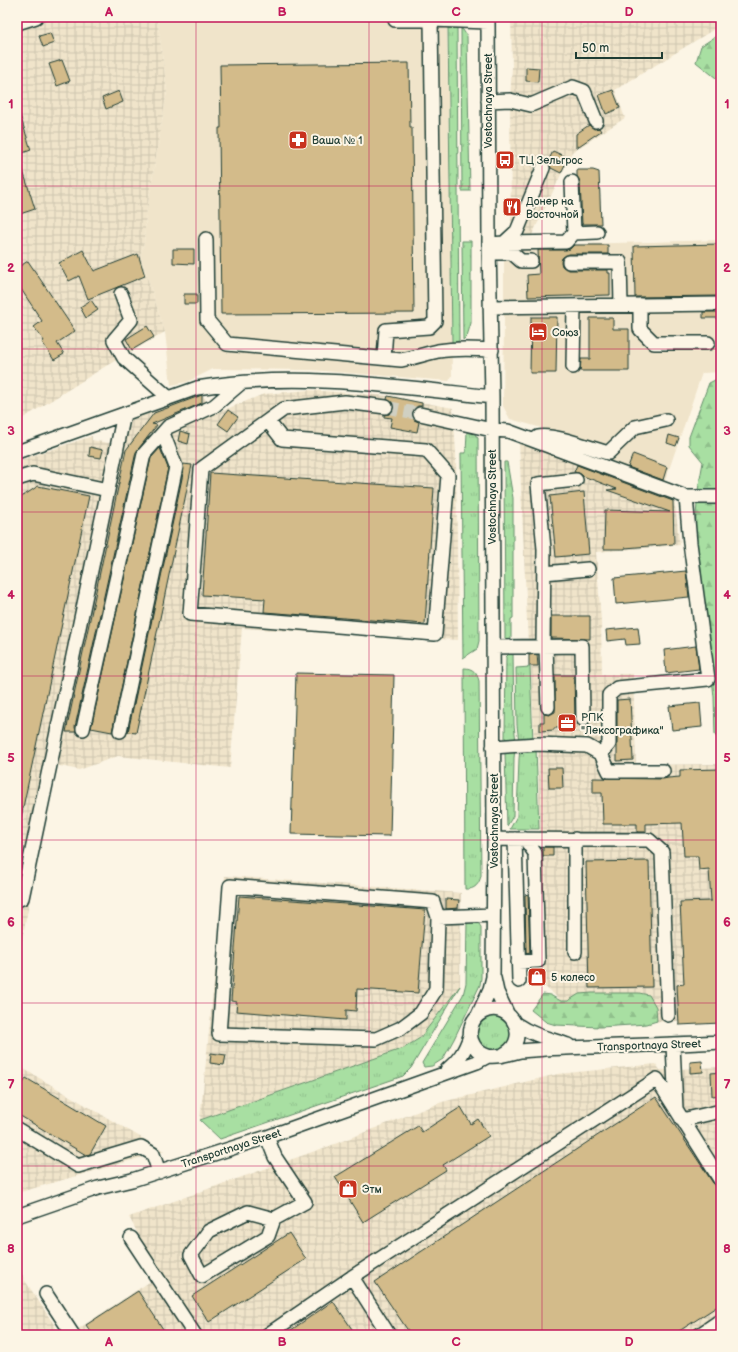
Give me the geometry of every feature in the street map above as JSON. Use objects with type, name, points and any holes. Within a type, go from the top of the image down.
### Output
[{"type":"street","points":[[17,23],[36,17]]},
{"type":"street","points":[[394,17],[394,20],[488,19]]},
{"type":"street","name":"Vostochnaya Street","points":[[488,19],[490,307],[492,350],[494,839],[493,977],[497,992],[507,1013]]},
{"type":"street","points":[[384,358],[386,330],[429,327],[435,321],[431,20]]},
{"type":"street","points":[[488,101],[510,100],[531,105],[573,87],[584,91],[596,121]]},
{"type":"street","points":[[490,249],[504,243],[517,231],[543,168]]},
{"type":"street","points":[[504,243],[566,242],[574,233],[572,182]]},
{"type":"street","points":[[574,233],[597,232]]},
{"type":"street","points":[[206,238],[207,320],[227,344],[401,360],[437,352],[461,349],[492,350]]},
{"type":"street","points":[[490,249],[512,253],[521,261],[531,261]]},
{"type":"street","points":[[569,262],[620,262],[621,305]]},
{"type":"street","points":[[121,294],[131,320],[114,340],[124,358],[169,398]]},
{"type":"street","points":[[490,307],[720,304]]},
{"type":"street","points":[[640,305],[640,329],[654,343],[708,343]]},
{"type":"street","points":[[573,367],[574,306]]},
{"type":"street","points":[[17,452],[197,388],[218,384],[286,380],[320,381],[392,386],[492,397]]},
{"type":"street","points":[[83,729],[144,454],[168,427],[214,406],[241,383]]},
{"type":"street","points":[[268,421],[282,439],[426,450],[448,475],[436,634],[190,614],[201,469],[284,409],[345,402],[386,407]]},
{"type":"street","points":[[17,900],[22,898],[124,414]]},
{"type":"street","points":[[420,414],[492,430],[508,431],[686,497],[721,497]]},
{"type":"street","points":[[530,439],[541,436],[558,438],[608,453],[635,428],[666,420]]},
{"type":"street","points":[[120,731],[176,467],[163,433]]},
{"type":"street","points":[[17,479],[33,474],[108,490]]},
{"type":"street","points":[[548,707],[545,646],[544,549],[538,484],[576,480]]},
{"type":"street","points":[[601,754],[609,744],[609,695],[617,688],[708,680],[690,543],[686,497]]},
{"type":"street","points":[[544,573],[588,568]]},
{"type":"street","points":[[493,646],[582,646],[583,719]]},
{"type":"street","points":[[493,747],[538,744],[587,746],[601,754],[609,771],[663,771]]},
{"type":"street","points":[[494,839],[649,840],[662,852],[668,1015]]},
{"type":"street","points":[[518,962],[538,961],[535,854],[520,839]]},
{"type":"street","points":[[519,981],[520,839]]},
{"type":"street","points":[[575,839],[575,952]]},
{"type":"street","points":[[230,886],[433,902],[438,917],[436,989],[421,1014],[401,1028],[376,1038],[219,1034],[230,886]]},
{"type":"street","points":[[438,917],[493,915]]},
{"type":"street","name":"Vostochnaya Street","points":[[478,1015],[490,988],[493,977]]},
{"type":"street","points":[[492,1009],[500,1010],[507,1013],[516,1024],[526,1031],[541,1037],[578,1047],[522,1051],[488,1056],[479,1052],[473,1045],[470,1036],[470,1028],[478,1015],[492,1009]]},
{"type":"street","points":[[503,1055],[510,1050],[516,1042],[516,1024]]},
{"type":"street","points":[[442,1074],[458,1061],[465,1050],[470,1036]]},
{"type":"street","name":"Transportnaya Street","points":[[578,1047],[673,1045],[721,1042]]},
{"type":"street","points":[[673,1045],[679,1115]]},
{"type":"street","name":"Transportnaya Street","points":[[17,1216],[98,1188],[132,1180],[267,1137],[476,1062],[488,1056]]},
{"type":"street","points":[[267,1335],[352,1277],[657,1079],[721,1181]]},
{"type":"street","points":[[679,1115],[721,1111]]},
{"type":"street","points":[[17,1129],[78,1166],[141,1147],[153,1154],[158,1172]]},
{"type":"street","points":[[267,1137],[275,1157],[305,1202],[274,1219],[268,1236],[202,1276],[191,1255],[209,1231],[248,1212],[274,1219]]},
{"type":"street","points":[[131,1238],[195,1335]]},
{"type":"street","points":[[352,1277],[389,1335]]},
{"type":"street","points":[[46,1294],[73,1335]]},
{"type":"street","points":[[699,1335],[721,1320]]},
{"type":"shaded area","points":[[17,17],[157,17],[167,91],[146,216],[144,243],[140,255],[165,332],[106,366],[17,422]]},
{"type":"shaded area","points":[[157,17],[447,17],[452,376],[449,381],[311,370],[213,369],[187,382],[171,385],[165,332],[140,255],[144,243],[146,216],[167,91]]},
{"type":"shaded area","points":[[511,17],[721,17],[721,25],[615,90],[625,118],[572,152],[532,235],[526,235],[511,227]]},
{"type":"shaded area","points":[[721,240],[721,372],[702,373],[664,484],[580,453],[584,440],[510,419],[503,406],[504,248],[507,246]]},
{"type":"shaded area","points":[[309,390],[388,396],[453,408],[456,453],[458,640],[242,628],[230,768],[118,756],[79,770],[55,765],[17,967],[17,461],[92,436],[92,440],[124,446],[131,420],[202,394],[214,414],[264,394]]},
{"type":"shaded area","points":[[519,442],[674,498],[680,545],[596,552],[601,621],[602,674],[633,674],[636,765],[721,764],[721,1023],[679,1025],[678,1021],[588,1024],[543,985],[538,741],[534,740],[531,666],[529,666]]},
{"type":"shaded area","points":[[225,876],[461,893],[460,986],[420,1038],[404,1048],[200,1120]]},
{"type":"shaded area","points":[[656,1064],[660,1070],[721,1067],[721,1335],[69,1335],[160,1275],[129,1217],[332,1145],[442,1102],[558,1074]]},
{"type":"shaded area","points":[[17,1065],[164,1151],[17,1193]]},
{"type":"shaded area","points":[[17,1261],[24,1279],[61,1335],[17,1335]]},
{"type":"green space","points":[[448,28],[457,28],[459,341],[452,343]]},
{"type":"green space","points":[[461,29],[467,36],[470,191],[462,191]]},
{"type":"green space","points":[[721,33],[721,82],[696,62],[701,46]]},
{"type":"green space","points":[[462,241],[471,241],[471,323],[467,336],[463,340]]},
{"type":"green space","points":[[721,377],[721,742],[715,735],[714,697],[706,622],[694,542],[698,490],[703,462],[689,445],[689,437],[709,383]]},
{"type":"green space","points":[[467,432],[474,433],[478,438],[479,641],[477,649],[463,658],[461,453],[466,453]]},
{"type":"green space","points":[[504,462],[507,462],[513,498],[513,618],[511,619],[511,639],[508,641],[505,638]]},
{"type":"green space","points":[[510,653],[513,653],[514,725],[516,742],[509,742],[505,738],[506,657]]},
{"type":"green space","points":[[530,667],[533,742],[519,742],[517,725],[516,668]]},
{"type":"green space","points":[[464,668],[470,669],[474,672],[479,681],[481,876],[476,886],[471,889],[465,889]]},
{"type":"green space","points":[[509,748],[515,748],[513,816],[507,826],[505,753]]},
{"type":"green space","points":[[520,748],[536,748],[539,829],[510,829],[517,816]]},
{"type":"green space","points":[[467,921],[477,921],[481,927],[480,985],[443,1059],[432,1066],[424,1067],[422,1063],[463,995],[466,983]]},
{"type":"green space","points":[[460,986],[411,1068],[403,1076],[220,1139],[200,1120],[404,1048],[420,1038]]},
{"type":"green space","points":[[639,993],[649,995],[656,1007],[657,1021],[647,1024],[600,1027],[556,1025],[546,1022],[531,1010],[543,994],[550,995],[561,1001],[568,1001],[579,994]]},
{"type":"green space","points":[[494,1016],[506,1021],[511,1033],[506,1045],[494,1050],[482,1045],[477,1033],[482,1021]]},
{"type":"building","points":[[50,33],[54,43],[43,47],[39,36]]},
{"type":"building","points":[[62,60],[70,81],[57,86],[49,64]]},
{"type":"building","points":[[409,63],[410,127],[412,127],[414,313],[221,314],[219,128],[221,128],[220,65]]},
{"type":"building","points":[[526,67],[539,68],[538,82],[526,81]]},
{"type":"building","points":[[613,90],[620,108],[606,114],[599,95]]},
{"type":"building","points":[[119,91],[123,102],[106,109],[102,98]]},
{"type":"building","points":[[17,112],[19,112],[31,150],[17,155]]},
{"type":"building","points":[[589,125],[594,129],[599,128],[601,131],[576,148],[576,134]]},
{"type":"building","points":[[553,151],[568,158],[561,173],[551,168],[548,162]]},
{"type":"building","points":[[17,158],[19,158],[35,209],[17,215]]},
{"type":"building","points":[[577,170],[593,170],[599,172],[601,224],[582,224],[580,182],[577,176]]},
{"type":"building","points":[[721,244],[721,296],[635,297],[634,246]]},
{"type":"building","points":[[574,245],[608,245],[608,254],[569,254],[562,258],[561,262],[562,266],[569,270],[608,270],[608,273],[610,273],[610,295],[528,297],[527,275],[539,274],[538,250],[566,250],[570,249]]},
{"type":"building","points":[[173,249],[194,249],[194,264],[173,263]]},
{"type":"building","points":[[83,250],[94,271],[138,254],[145,276],[88,299],[79,276],[69,281],[59,263]]},
{"type":"building","points":[[28,261],[75,331],[57,343],[64,354],[54,360],[42,342],[44,341],[34,327],[42,321],[17,283],[17,268]]},
{"type":"building","points":[[184,294],[197,294],[197,304],[184,304]]},
{"type":"building","points":[[91,300],[98,310],[86,318],[80,307]]},
{"type":"building","points":[[703,312],[721,312],[721,318],[703,318]]},
{"type":"building","points":[[531,317],[557,317],[556,373],[530,373]]},
{"type":"building","points":[[590,318],[613,318],[613,329],[629,329],[629,371],[580,371],[581,359],[590,359]]},
{"type":"building","points":[[147,326],[154,337],[132,350],[126,339]]},
{"type":"building","points":[[202,395],[202,403],[152,424],[157,425],[136,452],[75,727],[76,732],[66,732],[126,450],[154,413]]},
{"type":"building","points":[[388,396],[422,403],[422,406],[414,408],[412,413],[414,420],[419,422],[417,432],[390,427],[392,418],[384,417],[384,415],[392,412],[394,408],[393,404],[387,399]]},
{"type":"building","points":[[228,410],[238,417],[228,431],[218,424]]},
{"type":"building","points":[[180,431],[190,434],[188,444],[178,441]]},
{"type":"building","points":[[669,435],[679,438],[676,446],[667,443]]},
{"type":"building","points":[[90,447],[103,450],[101,458],[89,456]]},
{"type":"building","points":[[160,448],[168,468],[112,732],[91,728],[151,458]]},
{"type":"building","points":[[633,454],[667,467],[663,480],[628,467]]},
{"type":"building","points":[[183,464],[192,465],[136,733],[128,732],[184,469]]},
{"type":"building","points":[[577,465],[673,501],[674,544],[625,549],[604,549],[605,510],[670,512],[607,490],[617,489],[574,472]]},
{"type":"building","points":[[210,473],[434,488],[425,624],[264,612],[265,599],[202,595]]},
{"type":"building","points":[[38,486],[89,496],[21,817],[17,816],[17,500]]},
{"type":"building","points":[[584,492],[589,554],[556,557],[550,496]]},
{"type":"building","points":[[686,571],[689,597],[616,604],[614,578]]},
{"type":"building","points":[[551,616],[590,616],[590,639],[551,638]]},
{"type":"building","points":[[638,627],[640,644],[626,645],[625,639],[607,641],[606,630]]},
{"type":"building","points":[[696,646],[699,669],[666,673],[664,650]]},
{"type":"building","points":[[537,654],[538,666],[529,666],[529,655]]},
{"type":"building","points":[[296,673],[394,675],[390,836],[291,834]]},
{"type":"building","points":[[555,675],[574,675],[575,719],[577,728],[554,728],[554,730],[540,731],[540,722],[544,722],[544,714],[549,715],[555,712]]},
{"type":"building","points":[[630,699],[633,760],[617,761],[617,700]]},
{"type":"building","points":[[700,703],[702,727],[672,730],[669,706]]},
{"type":"building","points":[[548,768],[562,768],[563,788],[549,788]]},
{"type":"building","points":[[721,769],[721,855],[718,855],[719,881],[721,881],[721,1023],[679,1025],[677,985],[684,984],[680,902],[711,901],[709,869],[699,870],[698,856],[684,856],[682,823],[646,824],[646,832],[637,832],[637,824],[603,824],[602,793],[593,793],[593,778],[663,779],[680,777],[680,770]]},
{"type":"building","points":[[543,847],[553,847],[553,856],[543,856]]},
{"type":"building","points":[[649,861],[652,987],[589,988],[586,862]]},
{"type":"building","points":[[528,894],[530,953],[526,954],[525,895]]},
{"type":"building","points":[[239,896],[425,910],[418,993],[357,989],[356,1011],[346,1010],[346,1020],[236,1011],[237,1002],[231,1001]]},
{"type":"building","points":[[446,899],[459,900],[458,908],[446,909]]},
{"type":"building","points":[[211,1053],[226,1055],[224,1065],[210,1063]]},
{"type":"building","points":[[702,1061],[703,1072],[690,1073],[690,1062]]},
{"type":"building","points":[[721,1072],[721,1095],[712,1096],[711,1073]]},
{"type":"building","points":[[26,1078],[106,1126],[90,1154],[86,1155],[17,1114],[17,1094]]},
{"type":"building","points":[[656,1097],[721,1195],[721,1304],[673,1335],[411,1335],[375,1282]]},
{"type":"building","points":[[461,1107],[471,1124],[478,1119],[489,1136],[443,1165],[446,1170],[363,1222],[335,1177],[418,1126],[422,1132]]},
{"type":"building","points":[[289,1233],[306,1259],[209,1322],[192,1296]]},
{"type":"building","points":[[138,1291],[167,1335],[93,1335],[86,1325]]},
{"type":"building","points":[[333,1301],[356,1335],[284,1335]]},
{"type":"tunnel","points":[[386,407],[420,414]]},
{"type":"place","name":"Ваша № 1","points":[[298,140]]},
{"type":"place","name":"ТЦ Зельгрос","points":[[505,160]]},
{"type":"place","name":"Донер на Восточной","points":[[512,207]]},
{"type":"place","name":"Союз","points":[[538,332]]},
{"type":"place","name":"РПК \"Лексографика\"","points":[[567,723]]},
{"type":"place","name":"5 колесо","points":[[537,977]]},
{"type":"place","name":"Этм","points":[[348,1189]]}]
